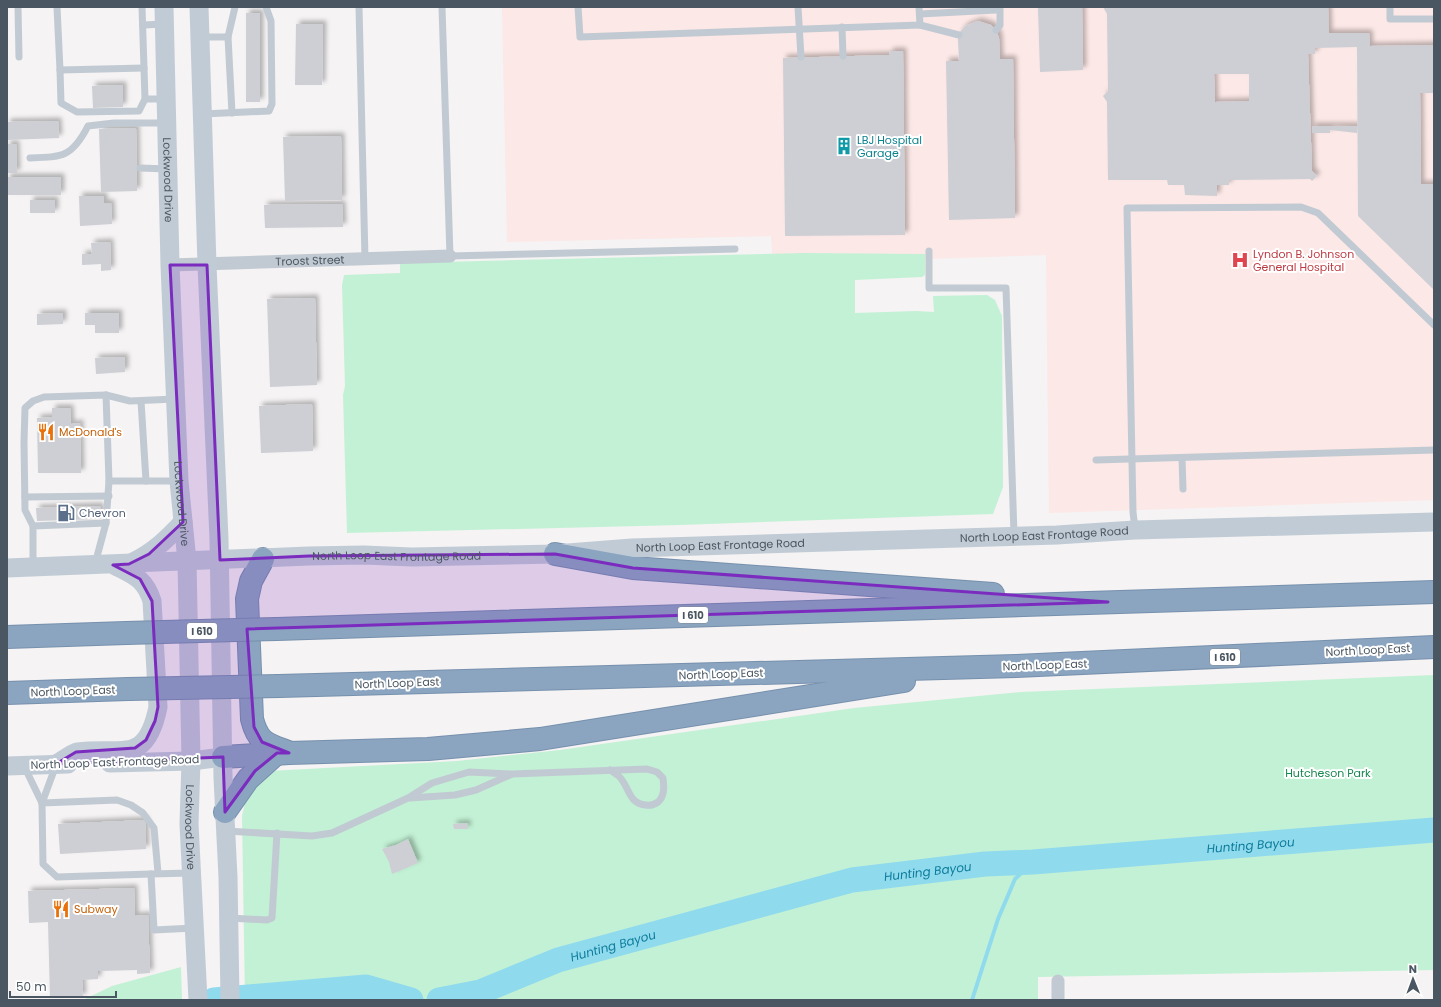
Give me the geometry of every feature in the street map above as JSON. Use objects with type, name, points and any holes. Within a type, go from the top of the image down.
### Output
[{"type":"highway","points":[[555,554],[633,568],[1108,602]]},
{"type":"highway","points":[[263,559],[251,581],[247,599],[252,719],[257,735],[262,742],[283,753]]},
{"type":"highway","name":"I 610","points":[[7,638],[277,628],[1434,592]]},
{"type":"highway","name":"North Loop East","points":[[7,693],[1016,666],[1434,648]]},
{"type":"highway","points":[[223,758],[283,753],[428,749],[540,739],[838,691],[1016,666]]},
{"type":"highway","points":[[225,822],[248,779],[283,753]]},
{"type":"main road","points":[[199,7],[207,264],[220,560],[223,758],[229,918],[230,1000]]},
{"type":"main road","name":"Lockwood Drive","points":[[165,15],[170,265],[175,400],[179,481],[187,561],[191,761],[189,824],[198,1000]]},
{"type":"main road","name":"North Loop East Frontage Road","points":[[7,568],[309,556],[364,555],[412,557],[555,554],[632,548],[1014,536],[1134,521],[1434,522]]},
{"type":"main road","points":[[112,565],[149,554],[162,544],[183,522]]},
{"type":"main road","points":[[56,764],[76,752],[121,751],[135,748],[146,740],[155,721],[158,707],[152,601],[145,585],[140,579],[112,565]]},
{"type":"main road","name":"North Loop East Frontage Road","points":[[15,766],[191,761],[223,758]]},
{"type":"street","name":"Troost Street","points":[[170,265],[450,256]]},
{"type":"street","points":[[1058,981],[1058,1000]]},
{"type":"lane","points":[[18,7],[19,57]]},
{"type":"lane","points":[[57,7],[61,103],[77,112],[139,111],[145,99],[142,7]]},
{"type":"lane","points":[[232,113],[228,37],[235,7]]},
{"type":"lane","points":[[202,114],[269,111],[272,104],[271,21],[266,7]]},
{"type":"lane","points":[[359,7],[365,259]]},
{"type":"lane","points":[[442,7],[450,256],[735,249]]},
{"type":"lane","points":[[578,7],[580,37],[800,28],[920,25],[959,35]]},
{"type":"lane","points":[[798,7],[801,57]]},
{"type":"lane","points":[[920,25],[920,10],[996,10],[999,7],[1000,25],[996,30]]},
{"type":"lane","points":[[1390,7],[1390,19],[1434,19]]},
{"type":"lane","points":[[143,25],[165,15]]},
{"type":"lane","points":[[842,27],[843,56]]},
{"type":"lane","points":[[200,37],[228,37]]},
{"type":"lane","points":[[60,70],[144,68]]},
{"type":"lane","points":[[145,99],[166,99]]},
{"type":"lane","points":[[30,158],[63,156],[72,150],[88,126],[114,123],[167,123]]},
{"type":"lane","points":[[140,168],[168,169]]},
{"type":"lane","points":[[1134,521],[1127,208],[1301,207],[1309,209],[1318,213],[1434,325]]},
{"type":"lane","points":[[929,252],[929,288],[1006,288],[1014,536]]},
{"type":"lane","points":[[33,567],[33,526],[25,510],[24,442],[25,408],[28,404],[44,397],[106,395],[130,401],[175,400]]},
{"type":"lane","points":[[106,395],[109,481],[106,524],[112,565]]},
{"type":"lane","points":[[141,401],[146,481]]},
{"type":"lane","points":[[1096,460],[1434,450]]},
{"type":"lane","points":[[1182,458],[1183,489]]},
{"type":"lane","points":[[109,481],[179,481]]},
{"type":"lane","points":[[25,497],[109,496]]},
{"type":"lane","points":[[33,526],[106,524]]},
{"type":"lane","points":[[56,764],[42,804],[43,864],[57,877],[192,873]]},
{"type":"lane","points":[[15,766],[42,804]]},
{"type":"lane","points":[[225,822],[277,834],[312,836],[332,834],[408,798],[432,784],[469,772],[512,774],[610,770],[647,769],[657,772],[663,778],[663,796],[658,802],[649,806],[641,805],[634,801],[622,779],[610,770]]},
{"type":"lane","points":[[408,798],[455,795],[476,790],[512,774]]},
{"type":"lane","points":[[42,804],[117,800],[131,805],[143,813],[154,828],[154,930],[195,928]]},
{"type":"lane","points":[[229,918],[267,920],[272,918],[277,834]]},
{"type":"highlighted area","points":[[170,265],[207,265],[220,560],[309,556],[555,554],[633,568],[1108,602],[247,629],[254,727],[262,742],[289,753],[277,753],[255,771],[225,812],[223,757],[56,764],[76,752],[135,748],[146,740],[155,721],[158,707],[152,601],[140,579],[113,565],[129,564],[149,554],[183,522]]},
{"type":"shaded area","name":"Lyndon B. Johnson General Hospital","points":[[502,7],[1434,7],[1434,500],[1049,513],[1046,255],[773,264],[771,236],[507,242]]},
{"type":"green space","points":[[804,253],[925,254],[925,275],[922,277],[855,280],[855,313],[916,311],[934,312],[933,296],[987,295],[995,300],[1002,316],[1003,487],[993,514],[680,525],[347,533],[343,395],[345,386],[342,285],[344,275],[400,273],[400,263]]},
{"type":"green space","name":"Hutcheson Park","points":[[1434,675],[1434,970],[1038,977],[1038,1000],[245,1000],[242,816],[248,789],[269,771],[457,761],[560,750],[854,708],[1021,692]]},
{"type":"green space","points":[[181,967],[182,1000],[83,1000],[112,986]]},
{"type":"building","points":[[1038,7],[1082,7],[1083,70],[1040,72]]},
{"type":"building","points":[[1103,7],[1328,7],[1329,33],[1369,33],[1370,46],[1434,45],[1434,93],[1420,93],[1421,184],[1434,184],[1434,290],[1358,216],[1357,47],[1315,48],[1315,54],[1308,54],[1312,171],[1317,176],[1312,181],[1310,179],[1229,180],[1229,185],[1217,185],[1217,196],[1185,195],[1184,185],[1168,185],[1167,180],[1108,180],[1107,102],[1103,96],[1108,91],[1107,14]],"holes":[[[1214,74],[1249,74],[1249,101],[1215,102]]]},
{"type":"building","points":[[246,13],[260,13],[260,102],[246,102]]},
{"type":"building","points":[[978,21],[991,25],[996,30],[999,38],[1000,59],[1013,59],[1015,218],[949,220],[946,61],[959,61],[958,39],[960,32],[965,26]]},
{"type":"building","points":[[296,24],[323,24],[322,85],[295,85]]},
{"type":"building","name":"LBJ Hospital Garage","points":[[890,51],[903,51],[905,235],[785,236],[783,58],[889,55]]},
{"type":"building","points":[[123,85],[123,107],[93,108],[92,86]]},
{"type":"building","points":[[58,121],[59,138],[7,140],[7,122]]},
{"type":"building","points":[[1312,126],[1357,126],[1357,133],[1330,130],[1330,133],[1312,133]]},
{"type":"building","points":[[136,128],[137,191],[101,192],[99,129]]},
{"type":"building","points":[[341,136],[342,200],[285,201],[283,137]]},
{"type":"building","points":[[7,144],[16,144],[17,173],[7,173]]},
{"type":"building","points":[[7,177],[61,177],[61,195],[7,195]]},
{"type":"building","points":[[79,196],[104,196],[104,203],[111,203],[112,224],[80,226]]},
{"type":"building","points":[[30,200],[55,200],[55,213],[30,213]]},
{"type":"building","points":[[342,204],[343,227],[265,228],[264,205]]},
{"type":"building","points":[[110,242],[111,270],[101,271],[101,264],[82,265],[82,254],[92,254],[91,243]]},
{"type":"building","points":[[315,298],[317,385],[270,387],[267,299]]},
{"type":"building","points":[[63,313],[63,324],[37,325],[37,314]]},
{"type":"building","points":[[85,313],[119,313],[119,333],[95,333],[95,325],[85,325]]},
{"type":"building","points":[[125,357],[125,372],[96,374],[95,358]]},
{"type":"building","points":[[312,404],[313,451],[261,453],[259,406]]},
{"type":"building","points":[[52,408],[70,408],[71,424],[80,423],[81,473],[38,473],[37,418],[52,417]]},
{"type":"building","points":[[100,506],[101,519],[37,521],[36,508]]},
{"type":"building","points":[[145,820],[146,849],[60,854],[58,824]]},
{"type":"building","points":[[467,823],[468,829],[454,829],[453,824]]},
{"type":"building","points":[[408,839],[418,863],[392,874],[389,862],[382,849],[396,845]]},
{"type":"building","points":[[134,888],[135,916],[148,915],[150,973],[137,974],[137,970],[98,971],[98,979],[82,980],[83,997],[50,998],[48,922],[29,923],[28,891]]},
{"type":"waterway","name":"Hunting Bayou","points":[[439,1000],[480,992],[558,960],[852,880],[985,864],[1033,862],[1434,830]]},
{"type":"waterway","points":[[972,1000],[998,919],[1015,879],[1033,862]]},
{"type":"waterway","name":"Hunting Bayou","points":[[214,1000],[366,987],[411,1000]]},
{"type":"place","name":"LBJ Hospital Garage","points":[[844,146]]},
{"type":"place","name":"Lyndon B. Johnson General Hospital","points":[[1240,260]]},
{"type":"place","name":"McDonald's","points":[[46,432]]},
{"type":"place","name":"Chevron","points":[[66,513]]},
{"type":"place","name":"Subway","points":[[61,909]]}]
